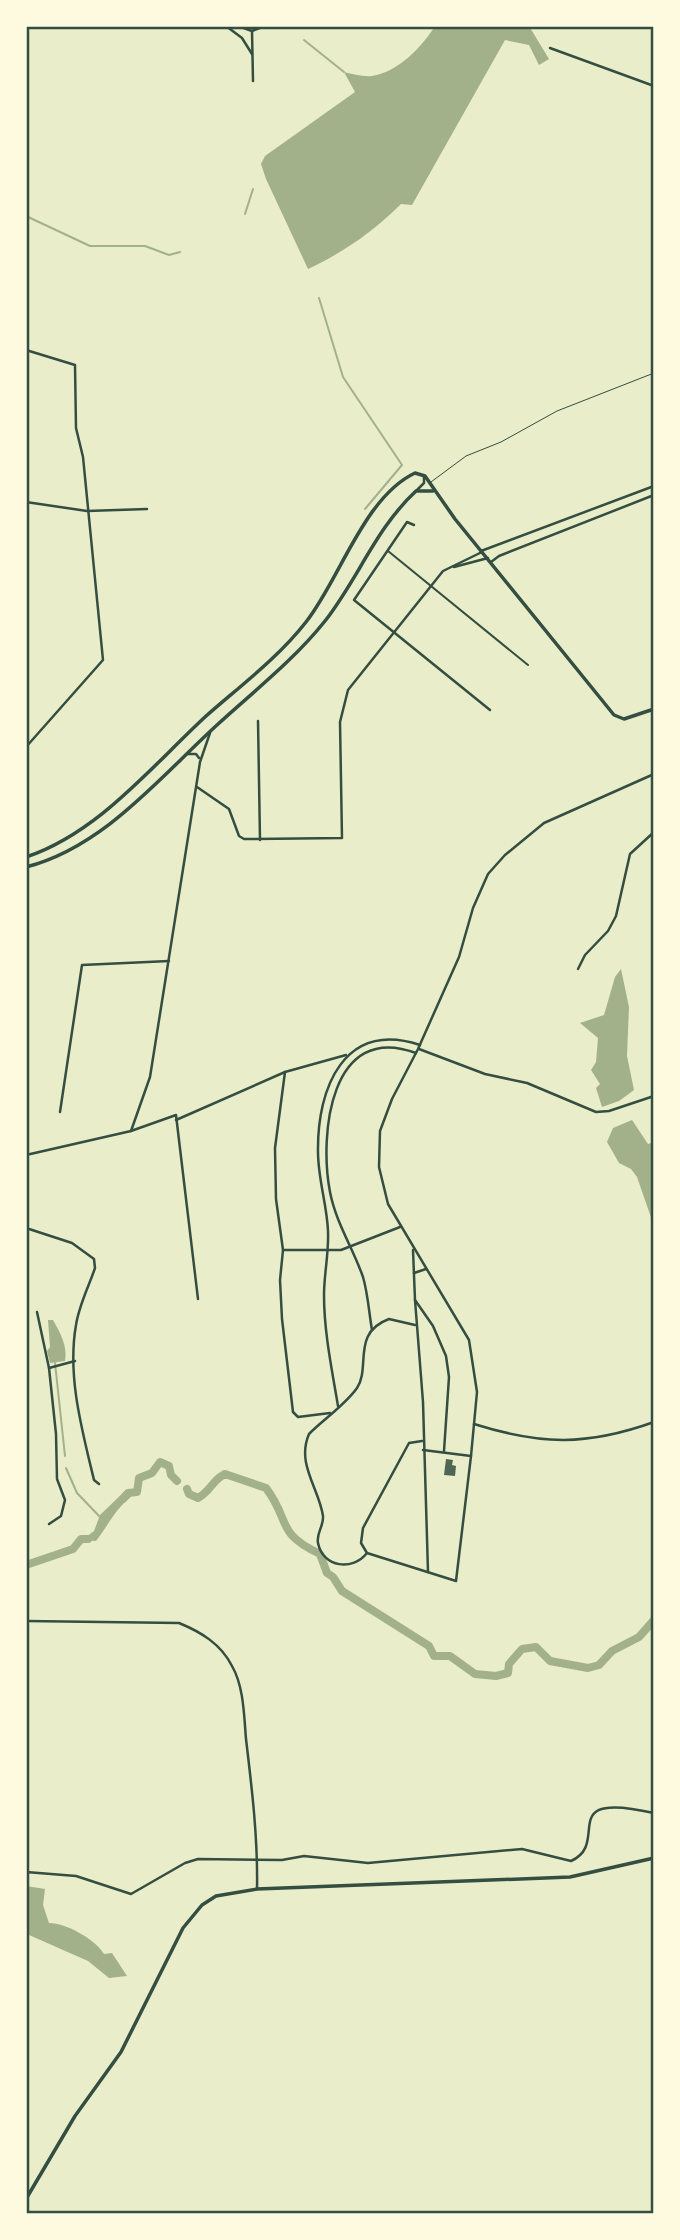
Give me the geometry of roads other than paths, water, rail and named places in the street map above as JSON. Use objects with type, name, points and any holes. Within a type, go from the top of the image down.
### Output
[{"type":"main road","points":[[26,857],[63,841],[102,812],[287,643],[314,610],[374,512],[415,473],[423,475],[455,519],[610,711],[624,719],[654,709]]},
{"type":"main road","points":[[26,867],[67,852],[96,833],[185,755],[315,633],[388,520],[416,491],[433,491]]},
{"type":"main road","points":[[26,2199],[75,2116],[121,2052],[183,1927],[202,1905],[216,1896],[257,1889],[543,1880],[604,1872],[654,1858]]},
{"type":"street","points":[[226,26],[242,38],[252,54]]},
{"type":"street","points":[[238,26],[252,31],[265,26]]},
{"type":"street","points":[[252,31],[253,81]]},
{"type":"street","points":[[550,48],[654,86]]},
{"type":"street","points":[[26,350],[75,365],[76,428],[82,451],[103,660],[26,747]]},
{"type":"street","points":[[416,491],[424,483],[423,475]]},
{"type":"street","points":[[196,787],[229,809],[241,838],[342,838],[342,706],[351,685],[431,586],[447,568],[482,551],[496,548],[654,486]]},
{"type":"street","points":[[447,568],[489,560],[654,495]]},
{"type":"street","points":[[26,502],[87,511],[147,509]]},
{"type":"street","points":[[414,525],[407,522],[354,600],[490,710]]},
{"type":"street","points":[[387,550],[527,665]]},
{"type":"street","points":[[258,721],[260,840]]},
{"type":"street","points":[[131,1131],[150,1077],[200,762],[204,744],[214,728]]},
{"type":"street","points":[[185,755],[196,754],[200,762]]},
{"type":"street","points":[[422,1441],[409,1443],[363,1528],[361,1543],[367,1553],[456,1581],[477,1392],[469,1340],[400,1227],[383,1188],[379,1167],[380,1131],[391,1099],[419,1047],[459,957],[473,908],[488,874],[505,855],[544,823],[654,774]]},
{"type":"street","points":[[578,969],[585,956],[608,931],[616,916],[630,854],[654,832]]},
{"type":"street","points":[[60,1112],[82,965],[169,961]]},
{"type":"street","points":[[176,1120],[285,1072],[348,1054],[363,1045],[393,1038],[485,1074],[537,1087],[596,1112],[654,1097]]},
{"type":"street","points":[[367,1553],[361,1561],[342,1565],[332,1562],[318,1542],[324,1518],[309,1479],[306,1441],[330,1413],[358,1387],[362,1357],[372,1330],[363,1278],[348,1247],[332,1201],[326,1153],[332,1104],[348,1065],[366,1052],[393,1047],[416,1053]]},
{"type":"street","points":[[338,1406],[324,1298],[328,1252],[317,1153],[332,1077],[348,1054]]},
{"type":"street","points":[[285,1072],[275,1148],[276,1199],[283,1250],[280,1280],[282,1319],[293,1412],[298,1417],[330,1413]]},
{"type":"street","points":[[26,1155],[131,1131],[176,1115],[198,1299]]},
{"type":"street","points":[[283,1250],[328,1252],[400,1227]]},
{"type":"street","points":[[26,1228],[72,1243],[94,1259],[95,1268],[76,1325],[75,1361],[82,1433],[94,1480],[99,1484]]},
{"type":"street","points":[[413,1246],[428,1572]]},
{"type":"street","points":[[414,1273],[426,1269]]},
{"type":"street","points":[[415,1300],[433,1326],[446,1356],[449,1377],[444,1452]]},
{"type":"street","points":[[37,1312],[48,1368],[56,1434],[57,1479],[65,1500],[61,1516],[49,1524]]},
{"type":"street","points":[[372,1330],[390,1319],[415,1325]]},
{"type":"street","points":[[48,1368],[75,1361]]},
{"type":"street","points":[[474,1424],[517,1437],[584,1441],[626,1432],[654,1422]]},
{"type":"street","points":[[423,1450],[471,1456]]},
{"type":"street","points":[[26,1621],[179,1623],[196,1630],[223,1652],[233,1667],[243,1707],[257,1860],[257,1889]]},
{"type":"street","points":[[26,1872],[76,1876],[131,1894],[185,1863],[198,1859],[282,1860],[304,1856],[374,1862],[522,1849],[571,1861],[584,1849],[589,1824],[596,1810],[604,1806],[626,1806],[654,1813]]},
{"type":"lane","points":[[429,483],[466,456],[501,442],[557,411],[654,373]]},
{"type":"waterway","points":[[304,40],[344,72]]},
{"type":"waterway","points":[[245,214],[253,189]]},
{"type":"waterway","points":[[26,216],[90,246],[145,246],[169,255],[180,252]]},
{"type":"waterway","points":[[319,298],[343,377],[402,465],[365,509]]},
{"type":"waterway","points":[[55,1363],[65,1456]]},
{"type":"waterway","points":[[123,1499],[128,1493],[137,1492],[139,1478],[152,1473],[160,1462],[169,1466],[171,1475],[177,1481]]},
{"type":"waterway","points":[[66,1468],[77,1493],[101,1518]]},
{"type":"waterway","points":[[187,1489],[189,1494],[198,1498],[225,1474],[266,1488],[290,1533],[320,1554],[327,1573],[342,1591],[429,1646],[434,1656],[450,1656],[475,1674],[496,1676],[508,1673],[509,1664],[522,1649],[536,1647],[550,1661],[588,1668],[599,1665],[612,1651],[639,1637],[654,1620]]},
{"type":"waterway","points":[[26,1565],[73,1549],[81,1539],[88,1539]]}]
